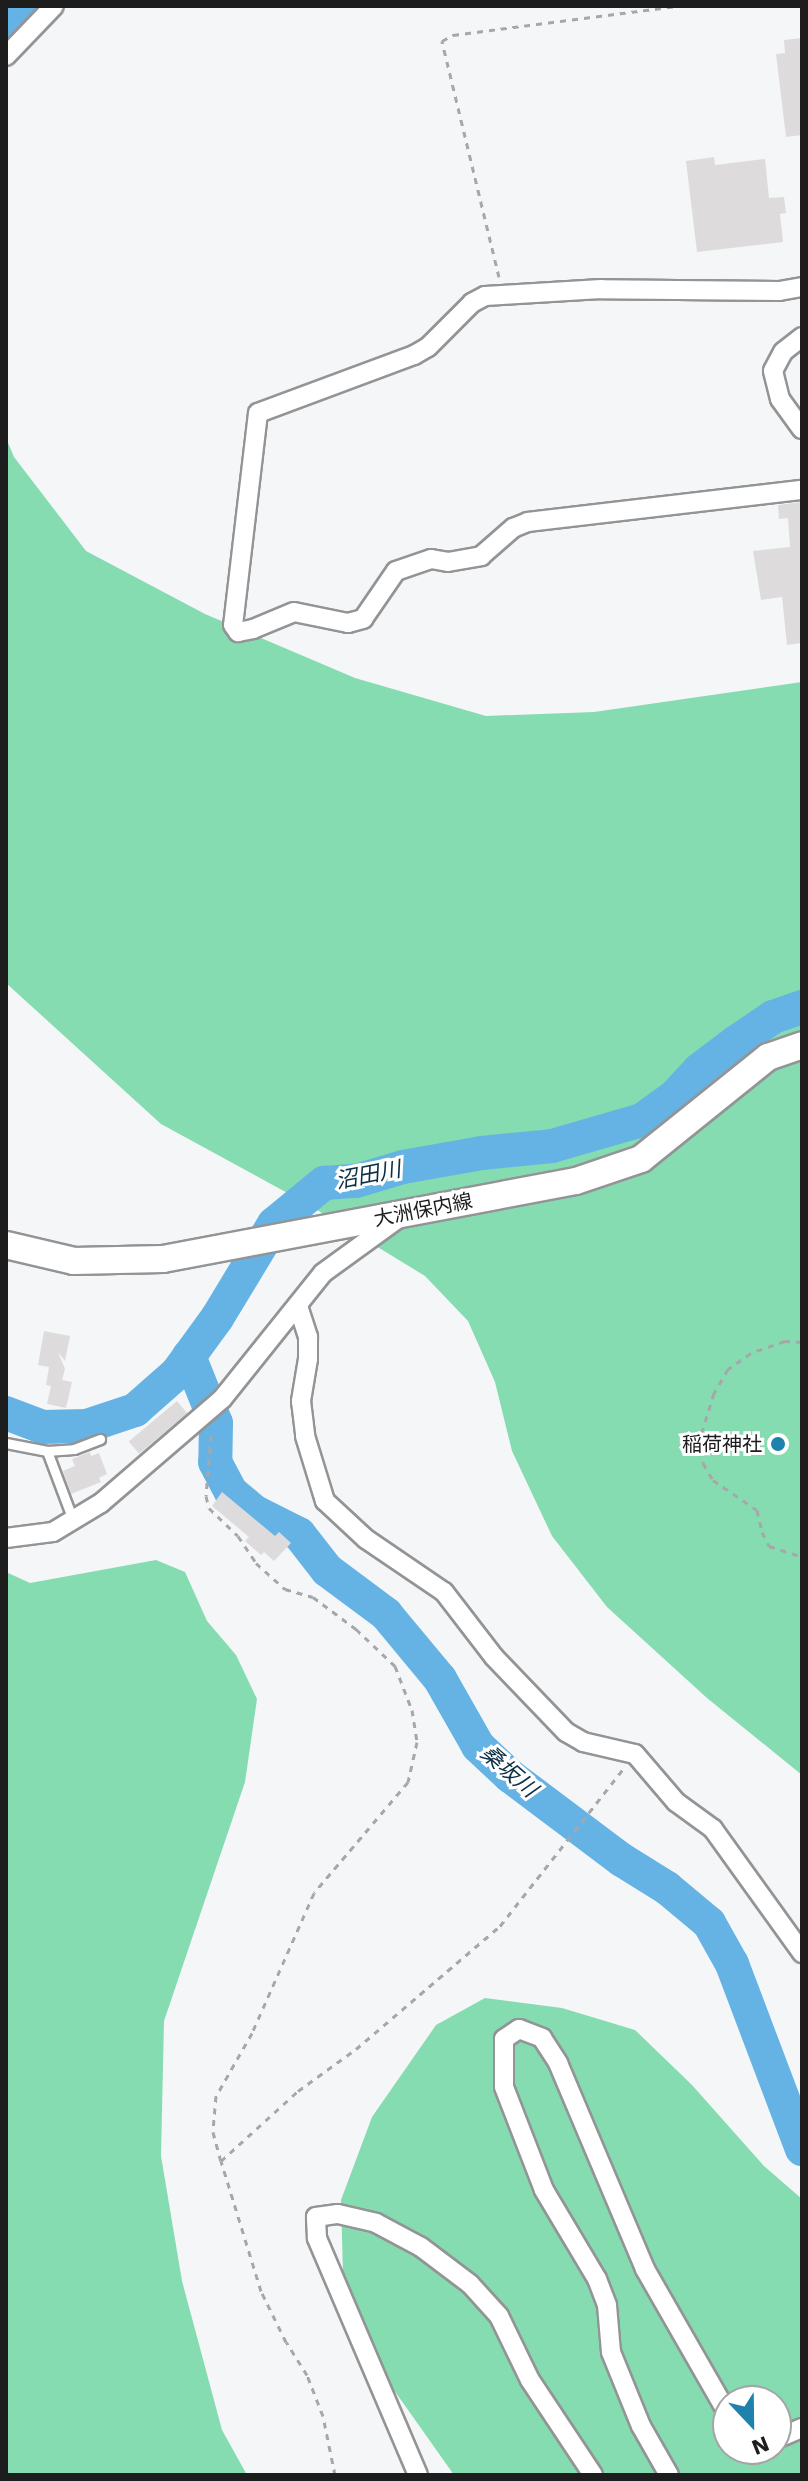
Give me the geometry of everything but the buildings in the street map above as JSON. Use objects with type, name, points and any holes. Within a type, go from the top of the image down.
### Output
[{"type":"main road","name":"大洲保内線","points":[[6,1245],[74,1261],[152,1260],[576,1181],[641,1159],[768,1057],[802,1045]]},
{"type":"street","points":[[6,56],[54,6]]},
{"type":"street","points":[[802,287],[779,291],[601,289],[485,296],[472,303],[428,347],[414,355],[258,413],[233,625],[238,632],[294,612],[348,623],[363,619],[396,571],[431,559],[448,562],[481,556],[513,528],[528,522],[802,490]]},
{"type":"street","points":[[802,337],[783,352],[773,371],[780,399],[802,429]]},
{"type":"street","points":[[6,1538],[53,1532],[101,1503],[222,1399],[323,1273],[406,1213]]},
{"type":"street","points":[[298,1306],[308,1337],[301,1401],[305,1436],[325,1501],[366,1539],[444,1592],[494,1657],[566,1732],[583,1742],[635,1754],[676,1802],[713,1829],[802,1953]]},
{"type":"street","points":[[669,2475],[641,2426],[611,2352],[607,2305],[597,2279],[544,2190],[504,2087],[504,2039],[519,2029],[542,2038],[558,2063],[645,2269],[712,2386]]},
{"type":"street","points":[[418,2475],[317,2238],[316,2217],[338,2214],[376,2223],[421,2247],[470,2284],[499,2316],[530,2380],[593,2475]]},
{"type":"lane","points":[[6,1443],[47,1451],[74,1449],[100,1439]]},
{"type":"lane","points":[[47,1451],[73,1520]]},
{"type":"path","points":[[503,293],[442,41],[453,35],[675,6]]},
{"type":"path","points":[[802,1342],[785,1341],[751,1353],[728,1369],[714,1393],[700,1438],[703,1463],[713,1480],[757,1510],[769,1546],[802,1557]]},
{"type":"path","points":[[206,1412],[210,1427],[206,1496],[209,1508],[238,1536],[256,1563],[285,1589],[313,1597],[356,1629],[395,1666],[412,1710],[417,1742],[408,1782],[314,1893],[252,2033],[216,2096],[213,2132],[261,2291],[307,2375],[323,2416],[335,2475]]},
{"type":"path","points":[[221,2161],[298,2091],[356,2049],[500,1926],[635,1754]]},
{"type":"green space","points":[[6,438],[14,457],[86,551],[205,614],[355,678],[486,716],[594,712],[802,682],[802,1775],[707,1698],[607,1607],[552,1536],[512,1451],[495,1382],[468,1321],[425,1276],[304,1202],[161,1124],[6,983]]},
{"type":"green space","points":[[156,1560],[185,1572],[207,1621],[236,1655],[257,1699],[245,1782],[164,2021],[161,2156],[182,2281],[222,2430],[247,2475],[6,2475],[6,1572],[30,1583]]},
{"type":"green space","points":[[485,1998],[562,2008],[635,2030],[692,2085],[764,2166],[802,2199],[802,2475],[454,2475],[384,2376],[343,2275],[341,2200],[372,2117],[436,2025]]},
{"type":"waterway","points":[[6,21],[22,6]]},
{"type":"waterway","name":"沼田川","points":[[6,1413],[42,1427],[87,1426],[135,1410],[177,1373],[217,1318],[274,1224],[324,1183],[356,1181],[403,1167],[482,1153],[552,1146],[642,1120],[675,1096],[699,1070],[736,1042],[773,1017],[802,1007]]},
{"type":"waterway","name":"桑坂川","points":[[189,1356],[216,1423],[215,1462],[231,1492],[255,1512],[299,1534],[327,1570],[386,1614],[440,1679],[478,1746],[510,1776],[622,1860],[667,1888],[709,1923],[732,1964],[802,2149]]},
{"type":"place","name":"稲荷神社","points":[[778,1444]]}]
